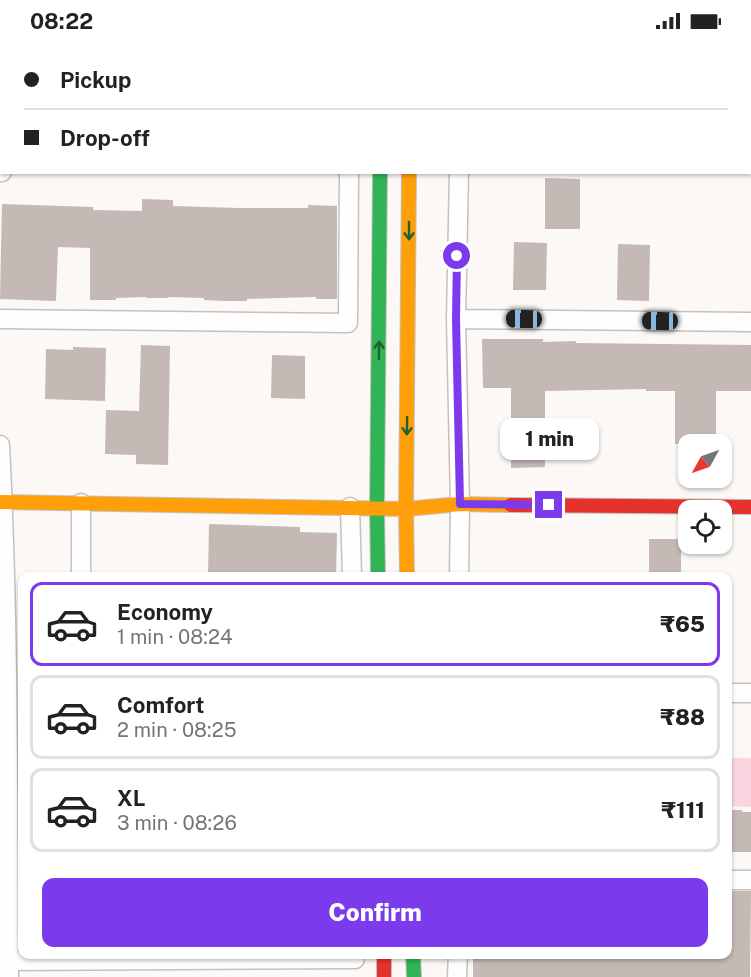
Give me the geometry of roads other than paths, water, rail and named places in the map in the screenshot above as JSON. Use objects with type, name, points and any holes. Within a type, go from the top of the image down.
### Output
[{"type":"street","points":[[0,319],[348,323],[349,174]]},
{"type":"street","points":[[378,572],[380,174]]},
{"type":"street","points":[[407,572],[409,174]]},
{"type":"street","points":[[459,174],[456,319],[459,572]]},
{"type":"street","points":[[456,319],[751,322]]},
{"type":"street","points":[[0,445],[3,683],[10,818],[9,969],[355,963]]},
{"type":"street","points":[[1,502],[406,509],[460,504],[751,507]]},
{"type":"street","points":[[81,503],[81,572]]},
{"type":"street","points":[[350,507],[352,572]]},
{"type":"street","points":[[732,693],[751,693]]},
{"type":"street","points":[[732,880],[751,880]]},
{"type":"street","points":[[384,959],[384,977]]},
{"type":"street","points":[[413,959],[414,977]]},
{"type":"street","points":[[458,959],[458,977]]}]
